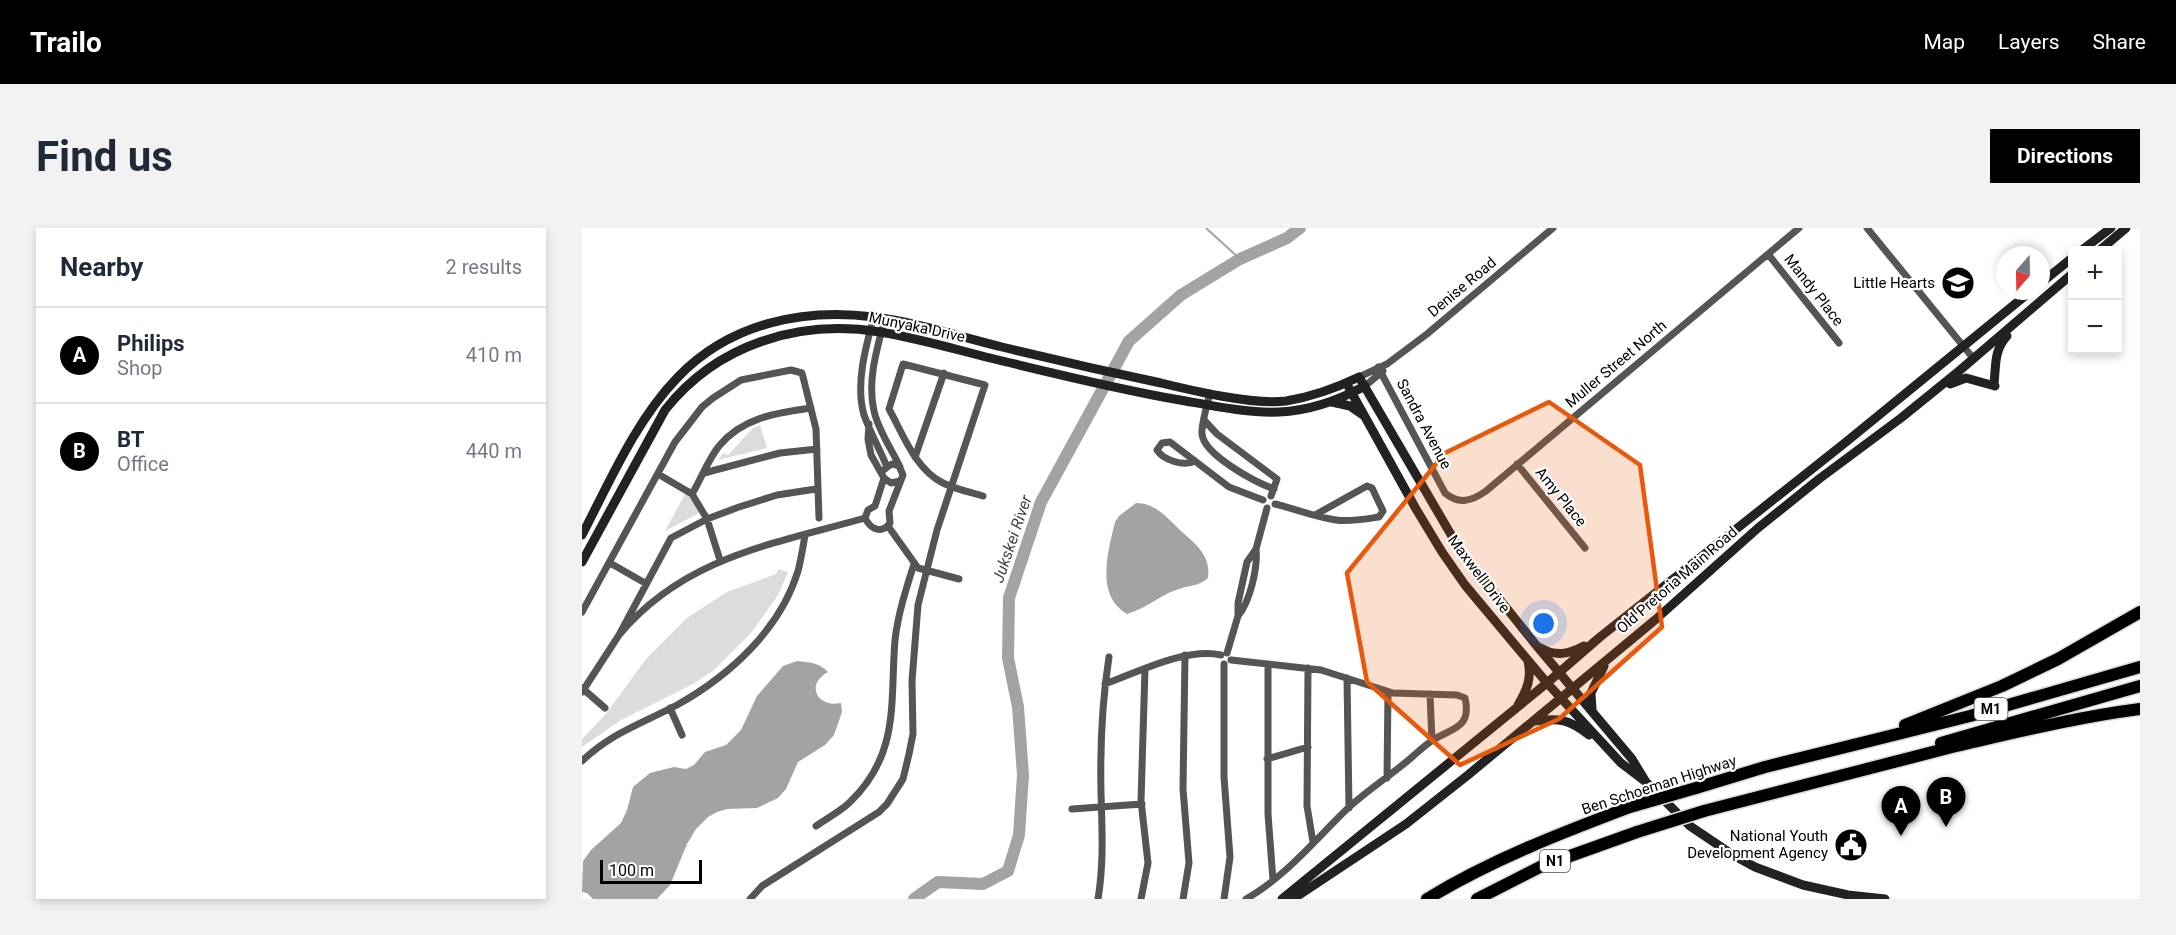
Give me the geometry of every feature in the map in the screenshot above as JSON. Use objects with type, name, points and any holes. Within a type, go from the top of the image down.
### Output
[{"type":"highway","points":[[1842,748],[2002,686],[2058,659],[2140,610]]},
{"type":"highway","name":"M1","points":[[1842,748],[1970,716],[2140,667]]},
{"type":"highway","name":"M1","points":[[1846,773],[1971,733],[2140,686]]},
{"type":"highway","points":[[1846,773],[2047,725],[2093,715],[2140,709]]},
{"type":"highway","name":"Ben Schoeman Highway","points":[[1427,899],[1495,862],[1630,807],[1765,767],[1842,748]]},
{"type":"highway","name":"N1","points":[[1477,899],[1542,866],[1636,832],[1704,811],[1846,773]]},
{"type":"main road","points":[[2087,246],[2111,228]]},
{"type":"main road","points":[[2105,246],[2126,228]]},
{"type":"main road","points":[[2050,276],[2068,262]]},
{"type":"main road","name":"Old Pretoria Main Road","points":[[1293,899],[1406,824],[1562,698],[1776,514],[1911,410],[2068,278]]},
{"type":"main road","name":"Old Pretoria Main Road","points":[[1282,899],[1547,683],[1600,637],[1846,442],[2020,300]]},
{"type":"main road","points":[[1911,410],[1960,379],[1971,378],[1995,385],[1998,348],[2038,303]]},
{"type":"main road","name":"Munyaka Drive","points":[[582,535],[617,467],[659,399],[678,376],[704,355],[743,331],[788,317],[836,314],[874,316],[1064,363],[1167,385],[1248,399],[1284,401],[1307,397],[1359,377]]},
{"type":"main road","name":"Munyaka Drive","points":[[582,562],[665,410],[689,383],[726,357],[765,339],[789,333],[816,329],[882,332],[1059,375],[1228,410],[1278,413],[1301,410],[1330,402],[1365,386]]},
{"type":"main road","name":"Maxwell Drive","points":[[1359,377],[1460,550],[1632,759],[1646,782]]},
{"type":"main road","name":"Maxwell Drive","points":[[1347,383],[1442,552],[1465,585],[1547,683],[1621,763],[1646,782],[1690,826],[1732,855],[1755,867],[1803,885],[1848,895],[1885,899]]},
{"type":"main road","points":[[1330,402],[1350,406],[1367,418]]},
{"type":"main road","points":[[1536,645],[1551,653],[1568,653],[1600,637]]},
{"type":"main road","points":[[1515,709],[1525,693],[1530,677],[1527,659]]},
{"type":"main road","points":[[1592,710],[1593,686],[1608,659]]},
{"type":"main road","points":[[1533,721],[1556,719],[1570,722],[1607,749]]},
{"type":"street","name":"Denise Road","points":[[1365,386],[1387,364],[1427,334],[1553,228]]},
{"type":"street","name":"Muller Street North","points":[[1445,493],[1457,501],[1476,498],[1799,228]]},
{"type":"street","points":[[1868,228],[1973,358]]},
{"type":"street","name":"Mandy Place","points":[[1768,254],[1839,343]]},
{"type":"street","points":[[874,316],[861,389],[864,414],[887,467],[875,506]]},
{"type":"street","points":[[865,518],[873,528],[881,530],[888,526],[891,519],[889,511],[903,475],[874,413],[871,383],[885,318]]},
{"type":"street","points":[[750,899],[762,886],[879,812],[903,779],[913,734],[912,681],[918,605],[937,530],[951,487],[985,385],[903,364],[890,409],[915,457],[940,482],[951,487],[982,496]]},
{"type":"street","points":[[582,612],[675,442],[702,407],[741,380],[791,370],[799,371],[804,377],[816,429],[816,489],[819,518]]},
{"type":"street","points":[[1359,377],[1380,370]]},
{"type":"street","name":"Sandra Avenue","points":[[1380,370],[1445,493]]},
{"type":"street","points":[[915,457],[944,373]]},
{"type":"street","points":[[1210,393],[1201,431],[1203,439],[1230,465],[1272,493],[1275,504]]},
{"type":"street","points":[[692,494],[719,446],[744,425],[763,416],[811,408]]},
{"type":"street","points":[[1204,420],[1211,430],[1277,479],[1272,493],[1263,500]]},
{"type":"street","points":[[869,424],[868,439],[872,455],[884,476],[891,483],[900,481]]},
{"type":"street","points":[[1195,461],[1189,464],[1180,463],[1160,454],[1157,450],[1162,442],[1168,441],[1236,491],[1263,500]]},
{"type":"street","points":[[704,473],[780,453],[817,449]]},
{"type":"street","points":[[1230,465],[1241,452]]},
{"type":"street","name":"Amy Place","points":[[1516,464],[1585,548]]},
{"type":"street","points":[[887,467],[896,465],[901,469]]},
{"type":"street","points":[[658,474],[692,494],[706,519],[720,560]]},
{"type":"street","points":[[1275,504],[1315,515],[1342,520],[1379,517],[1383,511],[1372,488],[1367,486],[1315,515]]},
{"type":"street","points":[[605,708],[583,690],[619,635],[671,538],[706,519],[739,507],[777,495],[816,489]]},
{"type":"street","points":[[1263,500],[1267,508]]},
{"type":"street","points":[[1267,508],[1275,504]]},
{"type":"street","points":[[865,518],[868,510],[875,506],[883,506],[889,511]]},
{"type":"street","points":[[1224,899],[1230,857],[1224,788],[1226,658],[1243,598],[1255,568],[1256,549],[1267,508]]},
{"type":"street","points":[[619,635],[631,621],[664,593],[720,560],[763,545],[865,518]]},
{"type":"street","points":[[888,526],[914,564],[927,571],[959,579]]},
{"type":"street","points":[[582,761],[597,747],[621,731],[670,708],[722,677],[746,654],[784,603],[798,570],[805,535]]},
{"type":"street","points":[[1243,598],[1246,566],[1256,549]]},
{"type":"street","points":[[610,563],[645,583]]},
{"type":"street","points":[[816,826],[848,804],[861,790],[873,774],[885,751],[891,723],[898,620],[914,564]]},
{"type":"street","points":[[1105,684],[1185,655],[1200,652],[1226,658],[1308,668],[1388,692],[1457,695],[1465,698],[1464,722],[1432,741],[1349,807],[1273,880],[1246,899]]},
{"type":"street","points":[[1183,899],[1189,863],[1183,789],[1185,655]]},
{"type":"street","points":[[1098,899],[1104,852],[1102,738],[1109,657]]},
{"type":"street","points":[[1268,664],[1268,814],[1273,880]]},
{"type":"street","points":[[1308,668],[1307,806],[1314,842]]},
{"type":"street","points":[[1141,899],[1148,863],[1142,804],[1145,669]]},
{"type":"street","points":[[1347,678],[1349,807]]},
{"type":"street","points":[[1387,778],[1388,692]]},
{"type":"street","points":[[1430,694],[1432,741]]},
{"type":"street","points":[[670,708],[682,735]]},
{"type":"street","points":[[1267,759],[1308,747]]},
{"type":"street","points":[[1072,809],[1142,804]]},
{"type":"highlighted area","points":[[1549,402],[1640,465],[1662,627],[1559,719],[1460,765],[1367,682],[1347,573],[1445,453]]},
{"type":"shaded area","points":[[760,425],[767,448],[718,460],[723,453],[728,455],[752,429]]},
{"type":"shaded area","points":[[685,494],[691,497],[699,513],[665,531]]},
{"type":"shaded area","points":[[1136,503],[1161,512],[1201,550],[1207,562],[1208,578],[1197,584],[1180,588],[1127,614],[1117,606],[1111,596],[1107,584],[1107,559],[1115,522]]},
{"type":"shaded area","points":[[778,569],[788,572],[778,595],[751,633],[714,670],[693,684],[621,720],[582,747],[582,739],[605,715],[646,659],[687,618],[727,592],[776,574]]},
{"type":"shaded area","points":[[797,661],[818,665],[828,672],[817,683],[817,694],[826,702],[841,703],[842,712],[834,735],[825,745],[798,762],[786,789],[778,798],[757,808],[727,809],[708,817],[696,829],[687,844],[670,885],[657,899],[593,899],[587,893],[582,892],[583,861],[591,850],[621,823],[633,787],[650,773],[674,767],[686,769],[694,765],[705,752],[726,745],[741,730],[757,696],[783,666]]},
{"type":"waterway","points":[[1206,228],[1240,259]]},
{"type":"waterway","name":"Jukskei River","points":[[914,899],[938,882],[983,884],[1008,871],[1019,835],[1023,775],[1018,707],[1008,658],[1009,598],[1041,502],[1129,341],[1181,295],[1240,259],[1287,238],[1300,228]]},
{"type":"place","name":"Little Hearts","points":[[1958,283]]},
{"type":"place","name":"BT","points":[[1946,827]]},
{"type":"place","name":"Philips","points":[[1901,836]]},
{"type":"place","name":"National Youth Development Agency","points":[[1851,845]]}]
